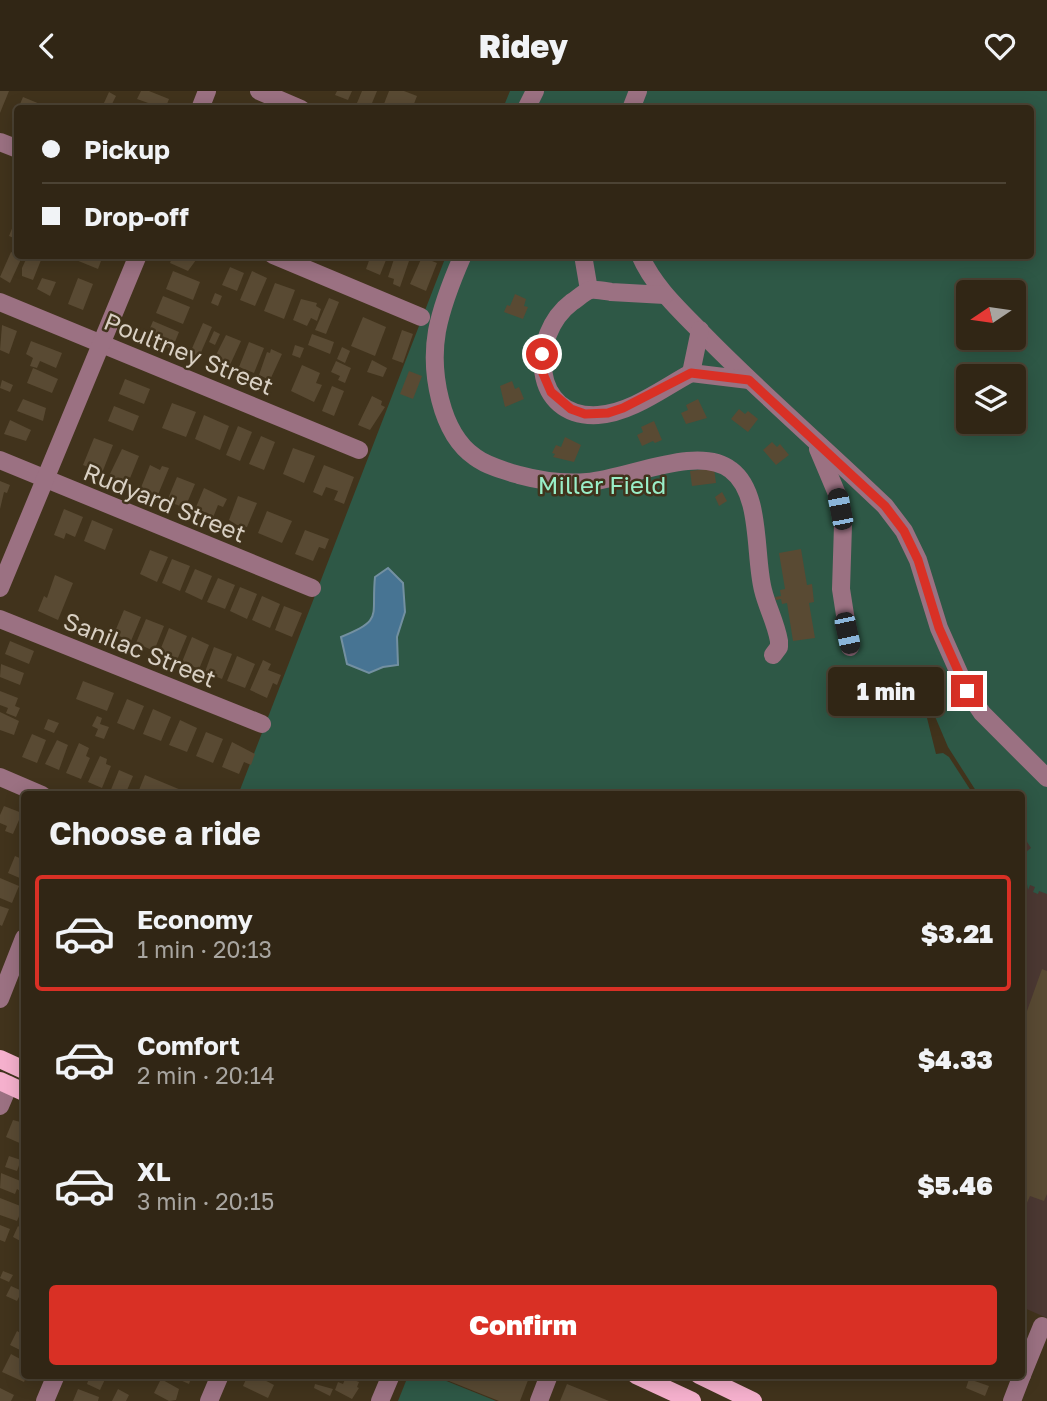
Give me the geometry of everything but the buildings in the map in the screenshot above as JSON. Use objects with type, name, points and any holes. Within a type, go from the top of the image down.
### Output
[{"type":"main road","points":[[0,1059],[21,1069]]},
{"type":"main road","points":[[645,1379],[694,1401],[701,1379]]},
{"type":"main road","points":[[706,1379],[753,1401]]},
{"type":"street","points":[[259,91],[292,105]]},
{"type":"street","points":[[0,588],[136,259]]},
{"type":"street","points":[[283,259],[421,317]]},
{"type":"street","points":[[461,259],[448,289],[437,333],[437,366],[442,411],[451,433],[476,459],[508,472],[544,480],[571,483],[604,480],[690,460],[707,459],[734,471],[750,497],[758,566],[779,641],[779,647],[773,655]]},
{"type":"street","points":[[584,259],[589,290]]},
{"type":"street","points":[[641,259],[665,295],[749,380],[885,506],[904,531],[918,560],[939,628],[975,705],[1047,778]]},
{"type":"street","points":[[665,295],[589,290],[563,309],[544,342],[541,369],[551,392],[559,401],[585,414],[608,413],[639,401],[691,373],[749,380]]},
{"type":"street","name":"Poultney Street","points":[[0,302],[359,450]]},
{"type":"street","points":[[691,373],[700,330]]},
{"type":"street","points":[[815,443],[837,493],[843,525],[841,589],[850,647]]},
{"type":"street","name":"Rudyard Street","points":[[0,460],[312,588]]},
{"type":"street","name":"Sanilac Street","points":[[0,619],[262,725]]},
{"type":"street","points":[[0,777],[33,791]]},
{"type":"street","points":[[0,999],[21,946]]},
{"type":"street","points":[[0,1106],[11,1086]]},
{"type":"street","points":[[1025,1368],[1042,1326]]},
{"type":"street","points":[[46,1401],[54,1379]]},
{"type":"street","points":[[209,1401],[218,1379]]},
{"type":"street","points":[[380,1401],[389,1379]]},
{"type":"street","points":[[539,1401],[547,1379]]},
{"type":"street","points":[[1012,1401],[1020,1379]]},
{"type":"shaded area","points":[[1025,831],[1047,857],[1047,1318],[1025,1308]]},
{"type":"green space","name":"Miller Field","points":[[510,91],[1047,91],[1047,894],[1033,892],[1035,887],[1030,885],[1028,890],[1025,853],[1031,848],[1025,839],[1025,791],[976,791],[948,747],[931,707],[925,682],[921,683],[936,754],[943,753],[949,757],[971,791],[240,791],[445,259],[1034,259],[1034,105],[504,105]]},
{"type":"green space","points":[[407,1379],[441,1379],[496,1401],[398,1401]]},
{"type":"water","points":[[388,568],[403,583],[405,612],[397,637],[398,665],[369,673],[347,664],[341,637],[370,621],[374,609],[375,577]]},
{"type":"route","points":[[542,354],[541,369],[551,392],[571,409],[585,414],[596,415],[623,408],[691,373],[749,380],[885,506],[904,531],[918,560],[939,628],[967,691]]}]
